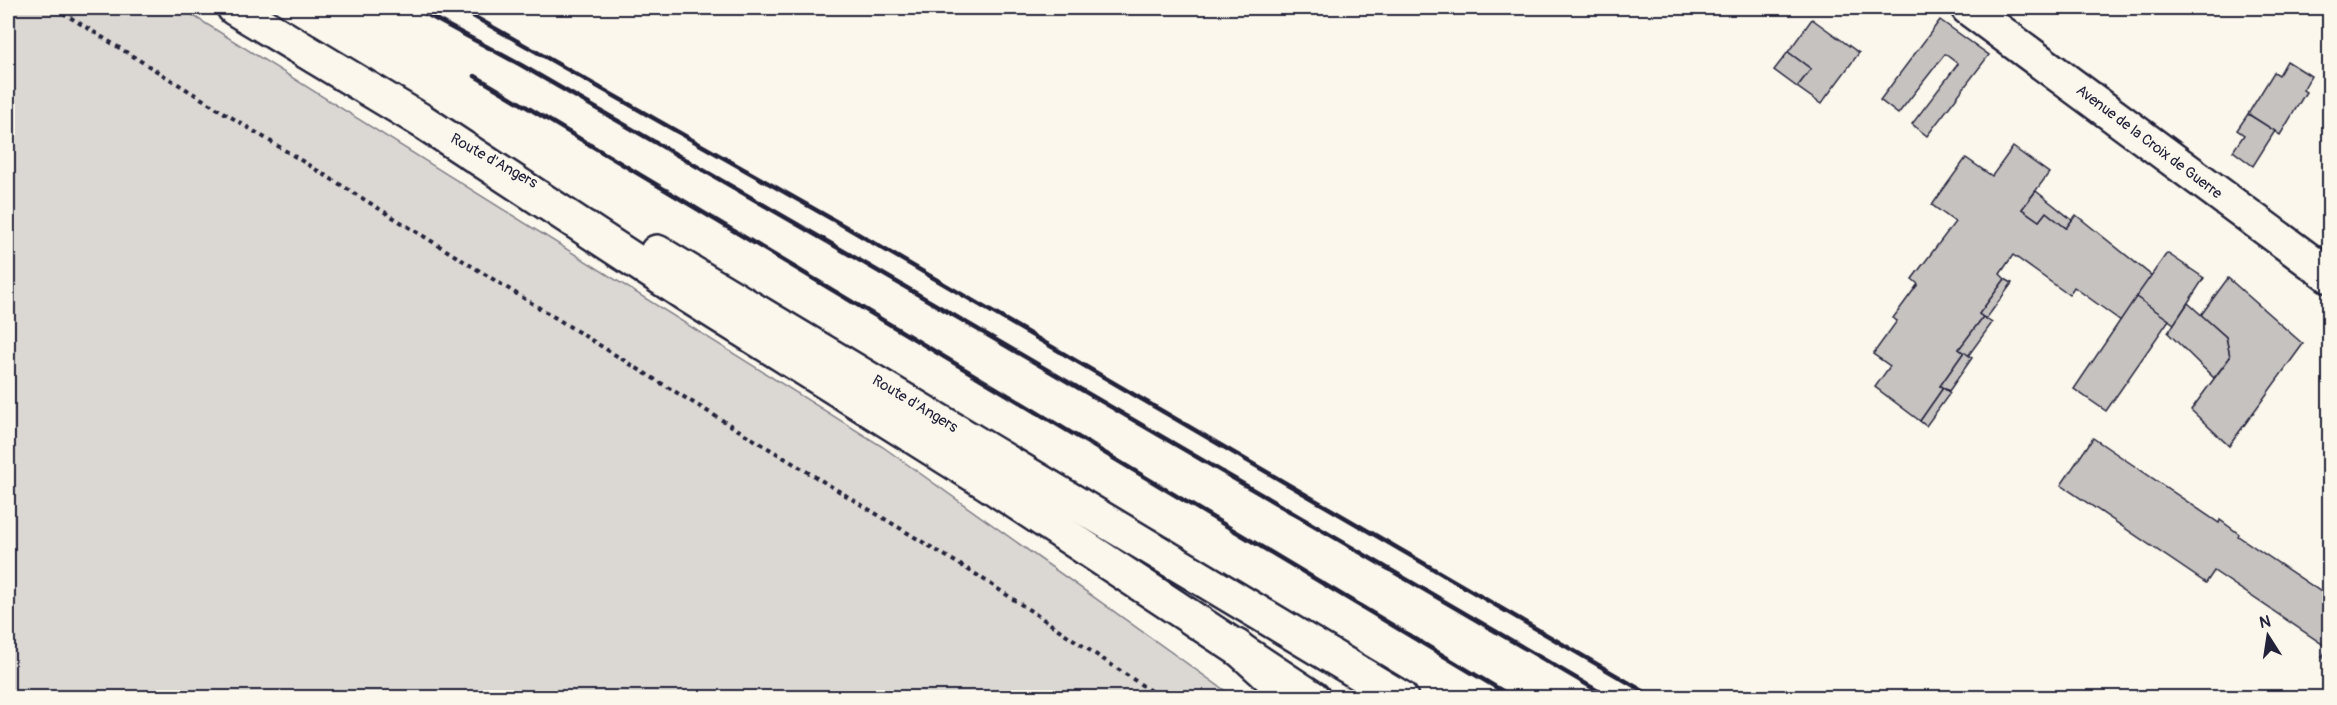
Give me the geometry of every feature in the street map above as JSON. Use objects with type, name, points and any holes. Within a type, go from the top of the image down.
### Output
[{"type":"main road","name":"Route d'Angers","points":[[234,8],[422,121],[698,274],[1401,698]]},
{"type":"main road","name":"Avenue de la Croix de Guerre","points":[[1968,8],[2330,276]]},
{"type":"main road","name":"Route d'Angers","points":[[422,121],[687,295],[987,483],[1313,698]]},
{"type":"main road","points":[[1236,646],[1293,698]]},
{"type":"path","points":[[55,8],[651,377],[967,568],[1102,656],[1161,698]]},
{"type":"shaded area","points":[[8,8],[181,8],[883,447],[1234,697],[8,697]]},
{"type":"building","points":[[1812,19],[1859,53],[1821,104],[1797,87],[1811,69],[1788,52]]},
{"type":"building","points":[[1940,20],[1989,55],[1927,136],[1912,124],[1958,64],[1945,54],[1898,114],[1880,100]]},
{"type":"building","points":[[1788,52],[1811,69],[1797,87],[1774,70]]},
{"type":"building","points":[[2287,61],[2311,76],[2303,90],[2306,92],[2280,135],[2248,114],[2274,72],[2279,75]]},
{"type":"building","points":[[2248,114],[2275,131],[2253,166],[2233,151],[2244,135],[2237,130]]},
{"type":"building","points":[[2013,147],[2049,173],[2022,209],[2039,221],[2046,212],[2066,228],[2076,215],[2152,276],[2121,321],[2074,287],[2069,295],[2013,255],[2000,274],[2005,279],[1979,314],[1983,317],[1959,349],[1964,352],[1940,386],[1943,388],[1920,421],[1875,387],[1890,366],[1873,354],[1897,321],[1893,318],[1918,284],[1912,279],[1955,222],[1932,205],[1966,158],[1992,176]]},
{"type":"building","points":[[2036,191],[2072,220],[2066,228],[2046,212],[2039,221],[2022,209]]},
{"type":"building","points":[[2167,253],[2204,278],[2174,324],[2136,297]]},
{"type":"building","points":[[2228,278],[2303,344],[2229,446],[2191,410],[2230,357],[2226,337],[2201,315]]},
{"type":"building","points":[[2005,279],[2012,283],[1986,319],[1979,314]]},
{"type":"building","points":[[2136,297],[2169,320],[2106,411],[2074,389]]},
{"type":"building","points":[[2188,303],[2226,337],[2230,357],[2214,378],[2168,333]]},
{"type":"building","points":[[1983,317],[1992,323],[1968,356],[1959,349]]},
{"type":"building","points":[[1964,352],[1972,358],[1949,391],[1940,386]]},
{"type":"building","points":[[1943,388],[1950,393],[1926,426],[1920,421]]},
{"type":"building","points":[[2093,438],[2219,523],[2220,520],[2239,534],[2238,536],[2330,598],[2330,662],[2322,657],[2328,648],[2214,571],[2206,583],[2061,485]]},
{"type":"railway","points":[[415,8],[521,65],[835,246],[1610,698]]},
{"type":"railway","points":[[459,8],[846,227],[1655,698]]},
{"type":"railway","points":[[475,76],[1514,698]]}]
